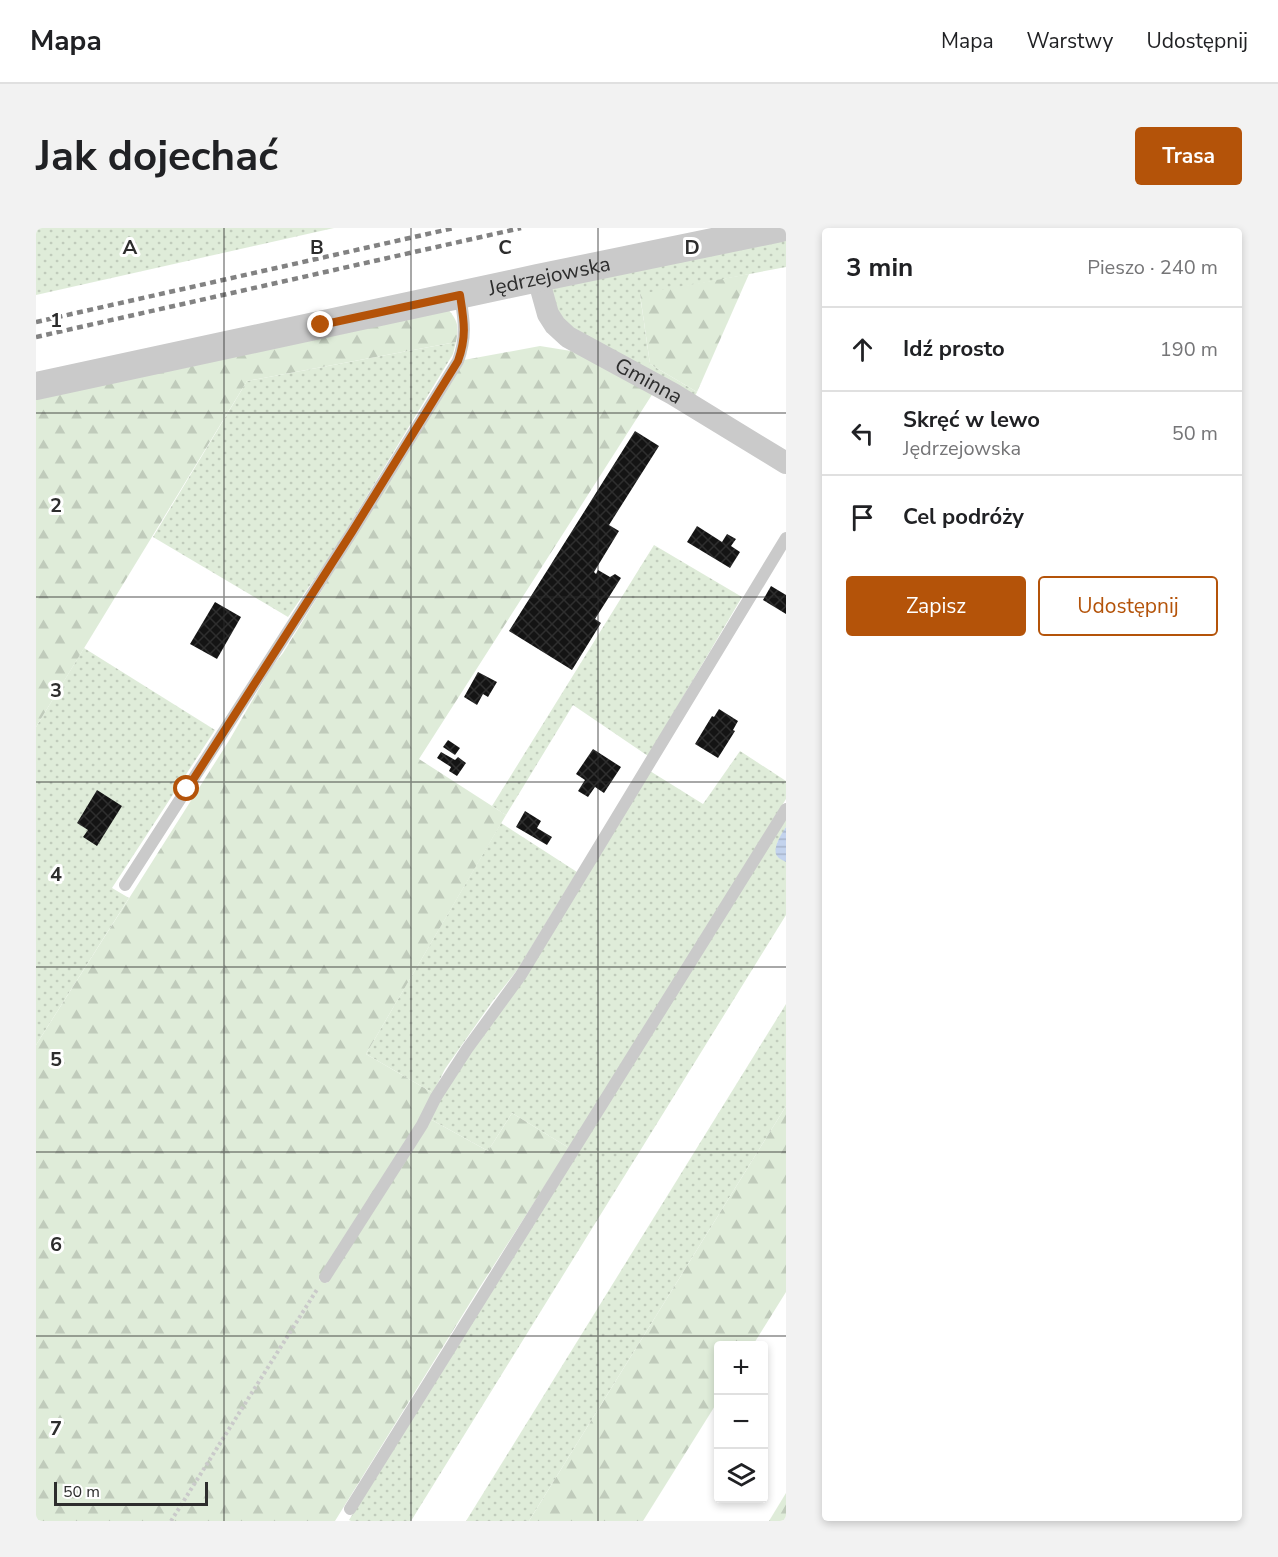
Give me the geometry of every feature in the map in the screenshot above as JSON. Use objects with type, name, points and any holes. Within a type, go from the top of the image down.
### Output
[{"type":"street","name":"Jędrzejowska","points":[[36,386],[781,228]]},
{"type":"street","name":"Gminna","points":[[538,278],[548,314],[555,325],[568,337],[673,394],[786,463]]},
{"type":"lane","points":[[125,885],[352,532],[458,361],[463,346],[464,324],[460,295]]},
{"type":"lane","points":[[325,1278],[422,1125],[436,1097],[467,1049],[521,975],[786,538]]},
{"type":"lane","points":[[350,1509],[786,809]]},
{"type":"path","points":[[171,1521],[325,1278]]},
{"type":"green space","points":[[36,228],[334,228],[36,295]]},
{"type":"green space","points":[[786,239],[786,267],[640,295],[650,364],[697,392],[693,400],[590,343],[554,313],[551,289]]},
{"type":"green space","points":[[749,274],[697,392],[650,364],[640,294]]},
{"type":"green space","points":[[447,308],[457,324],[456,342],[247,381],[36,727],[36,396]]},
{"type":"green space","points":[[456,342],[453,354],[333,552],[288,617],[153,537],[247,381]]},
{"type":"green space","points":[[540,346],[571,351],[655,390],[419,759],[506,815],[366,1054],[433,1093],[418,1122],[319,1280],[327,1283],[430,1119],[488,1151],[512,1113],[569,1148],[335,1521],[36,1521],[36,1045],[230,739],[271,668],[283,653],[464,360]]},
{"type":"green space","points":[[654,545],[742,597],[648,756],[573,705],[506,815],[492,806]]},
{"type":"green space","points":[[84,648],[215,730],[112,888],[129,898],[36,1045],[36,727]]},
{"type":"green space","points":[[740,751],[786,781],[786,799],[569,1148],[512,1113],[488,1151],[430,1119],[441,1096],[650,771],[703,804]]},
{"type":"green space","points":[[786,819],[786,827],[777,843],[777,856],[786,862],[786,915],[411,1521],[349,1520],[394,1447]]},
{"type":"green space","points":[[501,823],[577,872],[518,969],[445,1069],[433,1093],[366,1054]]},
{"type":"green space","points":[[786,1004],[786,1106],[529,1521],[466,1521]]},
{"type":"green space","points":[[786,1106],[786,1292],[755,1341],[714,1341],[714,1407],[643,1521],[529,1521]]},
{"type":"green space","points":[[786,1493],[786,1521],[769,1521]]},
{"type":"water","points":[[786,827],[786,862],[777,856],[776,849]]},
{"type":"building","points":[[635,431],[659,446],[609,525],[619,531],[594,572],[596,574],[598,570],[610,577],[615,574],[621,578],[595,619],[601,623],[572,670],[509,631]]},
{"type":"building","points":[[697,526],[722,542],[727,534],[736,539],[731,546],[740,552],[730,568],[687,542]]},
{"type":"building","points":[[771,586],[786,595],[786,614],[763,600]]},
{"type":"building","points":[[215,602],[241,617],[217,659],[190,644]]},
{"type":"building","points":[[478,672],[497,682],[488,697],[483,694],[477,705],[464,697]]},
{"type":"building","points":[[719,709],[738,721],[733,730],[735,731],[718,758],[695,744],[712,716],[714,717]]},
{"type":"building","points":[[448,740],[460,748],[455,755],[443,747]]},
{"type":"building","points":[[593,749],[621,767],[604,793],[595,787],[588,797],[578,791],[585,780],[576,774]]},
{"type":"building","points":[[441,752],[455,760],[458,757],[466,763],[457,776],[449,771],[451,767],[437,758]]},
{"type":"building","points":[[97,790],[122,806],[97,846],[83,837],[88,830],[77,823]]},
{"type":"building","points":[[525,811],[541,821],[537,828],[552,837],[547,845],[516,827]]},
{"type":"railway","points":[[36,322],[454,228]]},
{"type":"railway","points":[[36,337],[521,228]]},
{"type":"route","points":[[187,789],[352,532],[458,361],[463,346],[464,324],[460,295],[321,325]]}]
